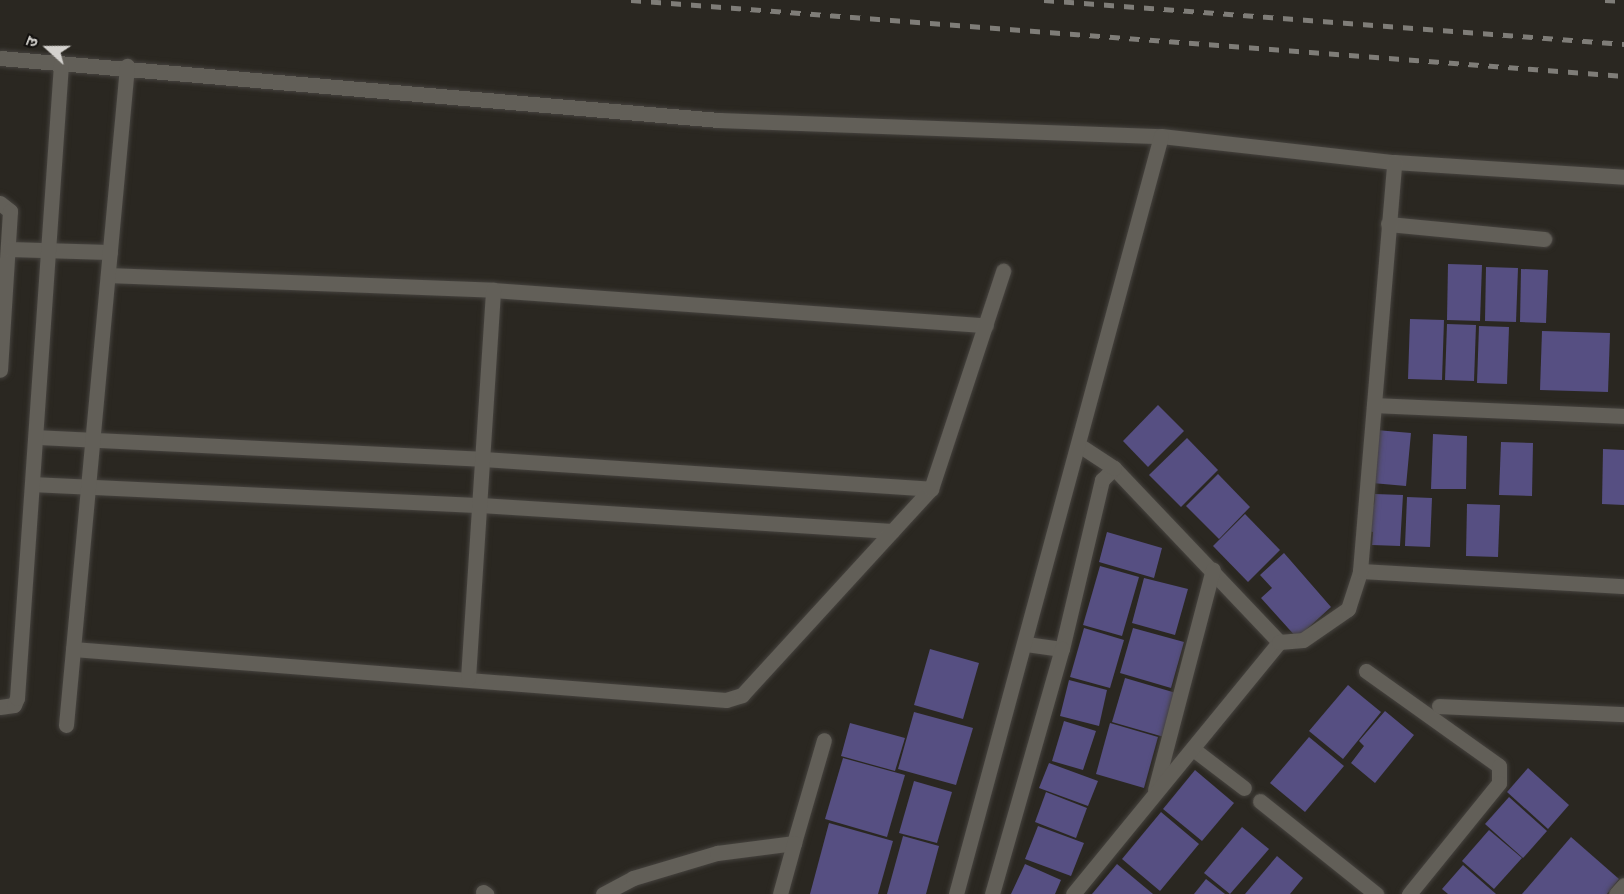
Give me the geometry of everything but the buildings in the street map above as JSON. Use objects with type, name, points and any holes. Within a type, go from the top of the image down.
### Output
[{"type":"street","points":[[0,58],[61,64],[127,66],[719,120],[1161,135],[1394,162],[1624,177]]},
{"type":"street","points":[[0,707],[14,705],[17,698],[61,64]]},
{"type":"street","points":[[66,725],[127,66]]},
{"type":"street","points":[[956,894],[1026,644],[1161,135]]},
{"type":"street","points":[[1073,894],[1279,642],[1303,640],[1348,609],[1360,571],[1394,162]]},
{"type":"street","points":[[0,203],[10,211],[0,370]]},
{"type":"street","points":[[1388,224],[1544,239]]},
{"type":"street","points":[[8,249],[110,252]]},
{"type":"street","points":[[73,649],[468,678],[726,700],[742,695],[931,489],[1003,271]]},
{"type":"street","points":[[108,275],[493,290],[986,325]]},
{"type":"street","points":[[468,678],[493,290]]},
{"type":"street","points":[[1374,405],[1624,416]]},
{"type":"street","points":[[36,437],[483,459],[931,489]]},
{"type":"street","points":[[1079,445],[1114,468],[1213,569],[1279,642]]},
{"type":"street","points":[[992,894],[1062,650],[1102,480],[1114,468]]},
{"type":"street","points":[[33,484],[480,505],[892,531]]},
{"type":"street","points":[[1154,793],[1213,569]]},
{"type":"street","points":[[1360,571],[1624,586]]},
{"type":"street","points":[[1026,644],[1062,650]]},
{"type":"street","points":[[1366,671],[1499,766],[1499,783],[1409,894]]},
{"type":"street","points":[[1438,706],[1624,714]]},
{"type":"street","points":[[780,894],[824,740]]},
{"type":"street","points":[[1193,749],[1244,788]]},
{"type":"street","points":[[1260,801],[1376,894]]},
{"type":"street","points":[[603,894],[633,878],[717,853],[794,843]]},
{"type":"street","points":[[1616,894],[1624,885]]},
{"type":"railway","points":[[631,0],[1624,76]]},
{"type":"railway","points":[[1044,0],[1624,44]]},
{"type":"railway","points":[[1605,0],[1624,1]]}]
